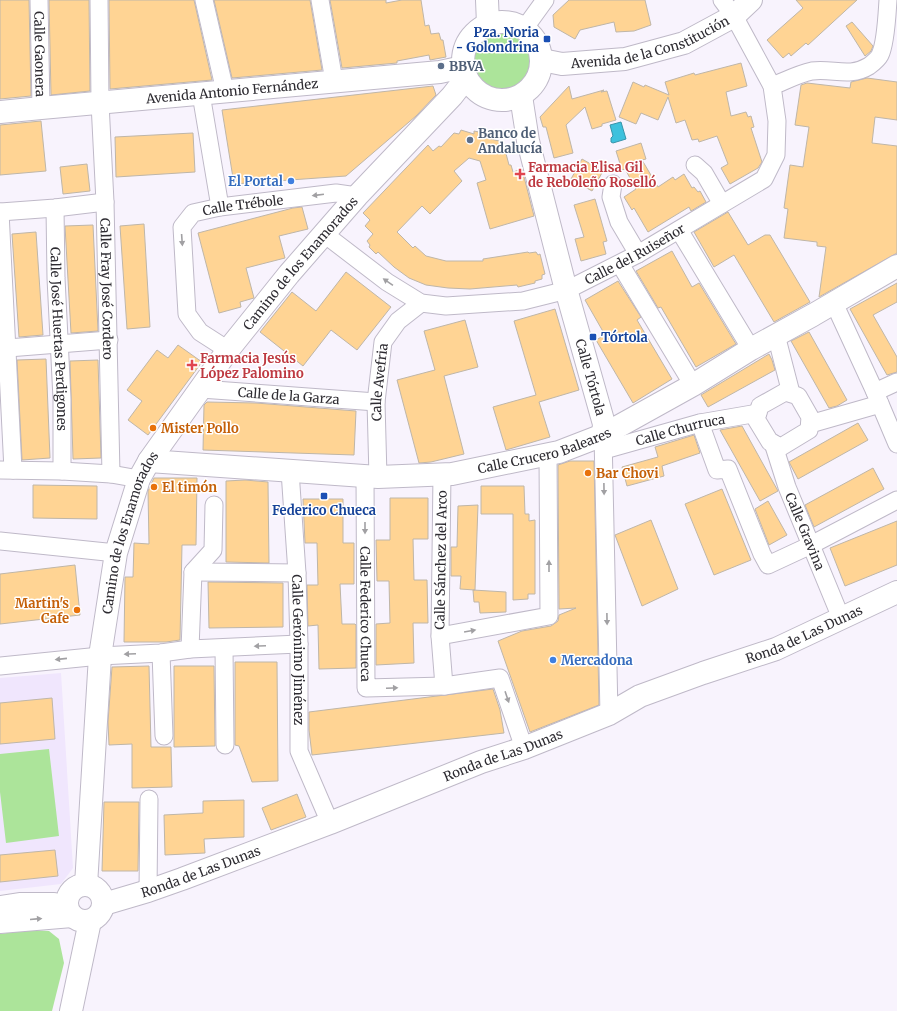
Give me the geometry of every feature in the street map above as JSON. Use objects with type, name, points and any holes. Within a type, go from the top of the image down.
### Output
[{"type":"street","name":"Calle Gaonera","points":[[39,0],[41,108]]},
{"type":"street","name":"Calle Fray José Cordero","points":[[99,0],[100,103],[105,202],[111,474]]},
{"type":"street","points":[[204,0],[225,91]]},
{"type":"street","points":[[320,0],[334,81]]},
{"type":"street","points":[[487,0],[488,24]]},
{"type":"street","points":[[524,28],[545,0]]},
{"type":"street","name":"Avenida de la Constitución","points":[[542,60],[562,64],[625,59],[684,43],[728,8],[751,0]]},
{"type":"street","points":[[772,86],[813,71],[850,73],[863,70],[873,64],[880,56],[888,0]]},
{"type":"street","name":"Calle del Ruiseñor","points":[[323,233],[387,282],[421,303],[446,306],[523,301],[566,290],[638,254],[764,179],[776,155],[777,121],[772,86],[728,8]]},
{"type":"street","points":[[507,22],[524,28],[537,42],[542,60],[536,81],[530,90],[511,100],[500,101],[489,99],[480,94],[472,87],[464,72],[463,56],[465,46],[475,33],[488,24],[507,22]]},
{"type":"street","name":"Avenida Antonio Fernández","points":[[0,112],[334,81],[440,72],[464,72]]},
{"type":"street","name":"Camino de los Enamorados","points":[[86,885],[100,656],[116,552],[144,470],[228,350],[288,274],[323,233],[446,101],[464,72]]},
{"type":"street","points":[[201,94],[220,207]]},
{"type":"street","name":"Calle Tórtola","points":[[521,96],[528,141],[566,290],[604,424],[609,714]]},
{"type":"street","points":[[695,165],[704,173],[722,204]]},
{"type":"street","points":[[613,184],[611,197],[619,222],[638,254]]},
{"type":"street","name":"Calle Trébole","points":[[228,350],[200,332],[187,314],[182,227],[193,213],[220,207],[336,193],[357,196]]},
{"type":"street","points":[[105,202],[55,208],[0,212],[3,330],[8,348],[6,470],[111,474],[144,470]]},
{"type":"street","name":"Calle José Huertas Perdigones","points":[[55,208],[56,278],[62,399],[62,471]]},
{"type":"street","points":[[679,230],[751,349]]},
{"type":"street","points":[[620,264],[693,385]]},
{"type":"street","name":"Calle Crucero Baleares","points":[[144,470],[290,471],[371,476],[452,474],[604,442],[751,349],[897,266]]},
{"type":"street","name":"Calle Avefria","points":[[371,476],[376,402],[383,342],[398,321],[421,303]]},
{"type":"street","points":[[834,303],[878,398],[897,444]]},
{"type":"street","points":[[776,335],[791,393]]},
{"type":"street","points":[[8,348],[109,340]]},
{"type":"street","points":[[810,424],[878,398],[897,382]]},
{"type":"street","name":"Calle de la Garza","points":[[201,389],[376,402]]},
{"type":"street","points":[[785,392],[791,393],[798,396],[810,417],[809,430],[781,446],[770,442],[756,419],[760,406],[785,392]]},
{"type":"street","name":"Calle Churruca","points":[[604,442],[758,413]]},
{"type":"street","points":[[700,423],[717,470],[728,469],[762,554],[768,565],[811,545],[897,500]]},
{"type":"street","name":"Calle Gravina","points":[[773,443],[787,487],[841,618]]},
{"type":"street","name":"Calle Sánchez del Arco","points":[[442,474],[440,636],[549,616],[548,454]]},
{"type":"street","name":"Calle Gerónimo Jiménez","points":[[290,471],[297,573],[299,644],[299,751],[330,823]]},
{"type":"street","name":"Calle Federico Chueca","points":[[371,476],[366,688],[444,686],[500,678],[524,748]]},
{"type":"street","points":[[190,649],[193,572],[212,550],[214,505]]},
{"type":"street","points":[[0,541],[116,552]]},
{"type":"street","points":[[193,572],[297,573]]},
{"type":"street","name":"Ronda de Las Dunas","points":[[104,904],[148,891],[330,823],[481,762],[524,748],[609,714],[640,696],[776,648],[897,592]]},
{"type":"street","points":[[440,636],[444,686]]},
{"type":"street","points":[[0,666],[100,656],[161,653],[190,649],[299,644]]},
{"type":"street","points":[[224,648],[225,746]]},
{"type":"street","points":[[161,653],[164,736]]},
{"type":"street","points":[[148,891],[149,799]]},
{"type":"street","points":[[0,907],[21,904],[76,914],[100,915],[104,904],[101,893],[91,886],[86,885],[74,889],[68,898],[76,914],[71,1011]]},
{"type":"street","points":[[0,922],[76,914]]},
{"type":"shaded area","points":[[61,673],[73,868],[61,884],[0,891],[0,678]]},
{"type":"green space","points":[[496,34],[508,34],[518,38],[526,46],[530,56],[530,68],[526,78],[518,86],[508,90],[496,90],[486,86],[478,78],[474,68],[474,56],[478,46],[486,38]]},
{"type":"green space","points":[[49,749],[59,836],[6,843],[0,792],[0,754]]},
{"type":"green space","points":[[29,930],[49,931],[59,939],[64,963],[52,1011],[0,1011],[0,934]]},
{"type":"water","points":[[621,122],[626,139],[613,143],[611,142],[611,138],[613,136],[610,125]]},
{"type":"building","points":[[0,0],[29,0],[31,96],[0,99]]},
{"type":"building","points":[[49,0],[89,0],[90,91],[51,95]]},
{"type":"building","points":[[109,0],[194,0],[212,80],[110,89]]},
{"type":"building","points":[[214,0],[310,0],[322,70],[232,78]]},
{"type":"building","points":[[330,0],[386,0],[386,3],[402,0],[421,0],[425,26],[429,25],[431,34],[439,33],[441,40],[443,40],[446,57],[430,60],[429,55],[397,61],[397,63],[342,68]]},
{"type":"building","points":[[569,0],[645,0],[651,25],[634,31],[616,32],[614,22],[580,30],[575,39],[554,27],[553,15]]},
{"type":"building","points":[[796,0],[857,0],[808,45],[806,43],[791,56],[789,53],[783,58],[767,40],[803,8]]},
{"type":"building","points":[[852,22],[873,46],[871,51],[865,56],[846,26]]},
{"type":"building","points":[[741,63],[747,86],[726,92],[731,116],[746,112],[748,117],[751,116],[754,127],[751,128],[762,162],[758,168],[730,184],[721,168],[728,164],[717,136],[699,142],[698,139],[692,140],[685,120],[676,123],[668,97],[658,120],[641,113],[636,124],[619,117],[633,82],[644,87],[645,85],[669,95],[665,82],[694,73],[695,75]]},
{"type":"building","points":[[867,78],[897,82],[897,120],[875,117],[872,143],[897,146],[897,253],[819,297],[826,247],[817,246],[817,242],[784,238],[788,209],[784,208],[790,165],[803,167],[809,127],[795,125],[801,85],[807,83],[850,88],[851,82]]},
{"type":"building","points":[[433,86],[436,95],[416,116],[346,176],[234,184],[222,110]]},
{"type":"building","points":[[569,86],[572,99],[604,90],[601,92],[607,91],[616,120],[592,129],[585,107],[566,125],[573,153],[554,158],[546,127],[543,127],[540,117]]},
{"type":"building","points":[[41,121],[46,171],[0,175],[0,125]]},
{"type":"building","points":[[461,130],[474,134],[474,131],[488,134],[487,138],[499,141],[504,146],[509,165],[511,165],[513,172],[522,169],[534,216],[490,229],[477,183],[486,180],[480,161],[469,158],[454,171],[462,181],[430,214],[422,206],[397,232],[413,248],[415,246],[426,256],[446,261],[483,261],[483,259],[536,252],[538,255],[540,254],[545,274],[542,275],[542,279],[535,281],[535,283],[518,287],[517,285],[470,289],[426,285],[409,278],[394,267],[378,252],[376,254],[369,247],[370,245],[367,241],[373,234],[365,226],[370,220],[363,213],[428,145],[433,151],[439,146],[441,147],[454,133],[459,134]]},
{"type":"building","points":[[193,133],[195,172],[116,177],[115,137]]},
{"type":"building","points":[[641,143],[646,159],[642,160],[658,187],[673,177],[675,180],[684,174],[692,188],[694,187],[698,192],[700,191],[706,202],[691,211],[689,207],[648,232],[634,208],[632,210],[624,197],[636,189],[625,169],[622,170],[616,151]]},
{"type":"building","points":[[582,159],[603,171],[592,191],[571,179]]},
{"type":"building","points":[[87,164],[90,191],[63,194],[60,167]]},
{"type":"building","points":[[595,199],[607,241],[603,242],[606,254],[581,261],[575,239],[584,237],[574,205]]},
{"type":"building","points":[[302,207],[308,229],[279,236],[285,258],[246,268],[254,298],[240,302],[241,307],[219,313],[198,233],[293,208]]},
{"type":"building","points":[[728,212],[748,245],[765,235],[770,235],[810,302],[774,322],[734,255],[714,267],[694,232]]},
{"type":"building","points":[[144,224],[150,327],[127,329],[120,226]]},
{"type":"building","points":[[93,225],[98,331],[71,333],[65,226]]},
{"type":"building","points":[[36,232],[43,335],[19,337],[12,234]]},
{"type":"building","points":[[672,251],[692,287],[699,283],[736,344],[696,367],[661,307],[658,308],[636,271]]},
{"type":"building","points":[[346,272],[391,307],[357,350],[331,330],[303,366],[260,332],[292,292],[316,311]]},
{"type":"building","points":[[618,281],[641,317],[637,320],[672,379],[633,403],[596,340],[605,335],[585,300]]},
{"type":"building","points":[[897,283],[897,302],[873,315],[897,357],[897,372],[887,375],[850,309]]},
{"type":"building","points":[[555,309],[579,390],[539,402],[550,437],[506,450],[493,407],[536,395],[514,321]]},
{"type":"building","points":[[465,320],[478,367],[444,376],[464,454],[431,462],[419,463],[397,380],[435,370],[424,331]]},
{"type":"building","points":[[809,332],[847,400],[837,406],[829,408],[791,341]]},
{"type":"building","points":[[178,345],[202,362],[148,435],[128,420],[142,401],[127,390],[157,350],[168,358]]},
{"type":"building","points":[[769,354],[775,370],[708,407],[701,395]]},
{"type":"building","points":[[46,359],[50,458],[22,460],[17,360]]},
{"type":"building","points":[[98,360],[101,458],[73,459],[70,361]]},
{"type":"building","points":[[207,402],[256,403],[356,411],[354,455],[203,450],[204,405]]},
{"type":"building","points":[[858,423],[868,440],[798,479],[789,462]]},
{"type":"building","points":[[742,426],[778,491],[760,501],[720,430]]},
{"type":"building","points":[[694,435],[700,453],[662,466],[664,476],[627,486],[622,467],[658,457],[655,447]]},
{"type":"building","points":[[570,461],[594,461],[599,705],[530,732],[498,641],[522,631],[551,626],[558,621],[559,615],[576,608],[559,609],[558,465]]},
{"type":"building","points":[[873,468],[884,489],[814,527],[805,505]]},
{"type":"building","points":[[154,478],[197,478],[196,545],[182,545],[180,640],[166,642],[124,642],[125,577],[133,577],[134,543],[149,544],[148,491]]},
{"type":"building","points":[[245,480],[268,482],[269,563],[226,562],[226,481]]},
{"type":"building","points":[[33,485],[97,486],[97,519],[33,518]]},
{"type":"building","points":[[481,486],[524,486],[525,514],[529,514],[529,521],[535,520],[535,594],[528,594],[528,599],[513,600],[513,514],[481,514]]},
{"type":"building","points":[[722,489],[751,560],[714,575],[685,504]]},
{"type":"building","points":[[390,498],[428,498],[428,539],[413,539],[414,580],[427,580],[428,623],[413,623],[414,663],[376,665],[376,624],[390,623],[389,581],[377,581],[376,540],[390,540]]},
{"type":"building","points":[[303,499],[343,499],[343,543],[354,543],[354,584],[340,584],[342,624],[356,625],[356,668],[319,669],[318,625],[308,626],[307,585],[318,585],[317,543],[305,543]]},
{"type":"building","points":[[768,501],[787,535],[769,545],[755,509]]},
{"type":"building","points":[[478,505],[475,590],[460,589],[461,576],[451,576],[451,547],[457,547],[458,506]]},
{"type":"building","points":[[651,520],[678,589],[642,606],[615,535]]},
{"type":"building","points":[[897,521],[897,565],[845,586],[830,548]]},
{"type":"building","points":[[75,565],[80,615],[0,624],[0,574]]},
{"type":"building","points":[[208,582],[283,583],[283,627],[209,628]]},
{"type":"building","points":[[473,590],[506,592],[506,612],[480,613],[479,602],[474,602]]},
{"type":"building","points":[[235,662],[277,662],[278,781],[252,782],[239,746],[235,745]]},
{"type":"building","points":[[149,666],[151,747],[171,747],[172,787],[132,788],[132,744],[109,745],[108,722],[112,667]]},
{"type":"building","points":[[174,666],[214,666],[215,746],[174,747]]},
{"type":"building","points":[[493,689],[500,710],[504,733],[312,755],[309,730],[309,712]]},
{"type":"building","points":[[52,698],[55,739],[0,744],[0,703]]},
{"type":"building","points":[[297,794],[306,817],[271,830],[262,808]]},
{"type":"building","points":[[244,800],[244,837],[204,839],[205,853],[165,855],[164,815],[203,813],[203,801]]},
{"type":"building","points":[[104,802],[139,802],[138,871],[102,871]]},
{"type":"building","points":[[55,850],[58,876],[0,882],[0,855]]},
{"type":"place","name":"Pza. Noria - Golondrina","points":[[547,39]]},
{"type":"place","name":"BBVA","points":[[441,66]]},
{"type":"place","name":"Banco de Andalucía","points":[[470,140]]},
{"type":"place","name":"Farmacia Elisa Gil de Reboleño Roselló","points":[[520,174]]},
{"type":"place","name":"El Portal","points":[[291,181]]},
{"type":"place","name":"Tórtola","points":[[593,337]]},
{"type":"place","name":"Farmacia Jesús López Palomino","points":[[192,365]]},
{"type":"place","name":"Mister Pollo","points":[[153,428]]},
{"type":"place","name":"Bar Chovi","points":[[588,473]]},
{"type":"place","name":"El timón","points":[[154,487]]},
{"type":"place","name":"Federico Chueca","points":[[324,496]]},
{"type":"place","name":"Martin's Cafe","points":[[77,610]]},
{"type":"place","name":"Mercadona","points":[[553,660]]}]
